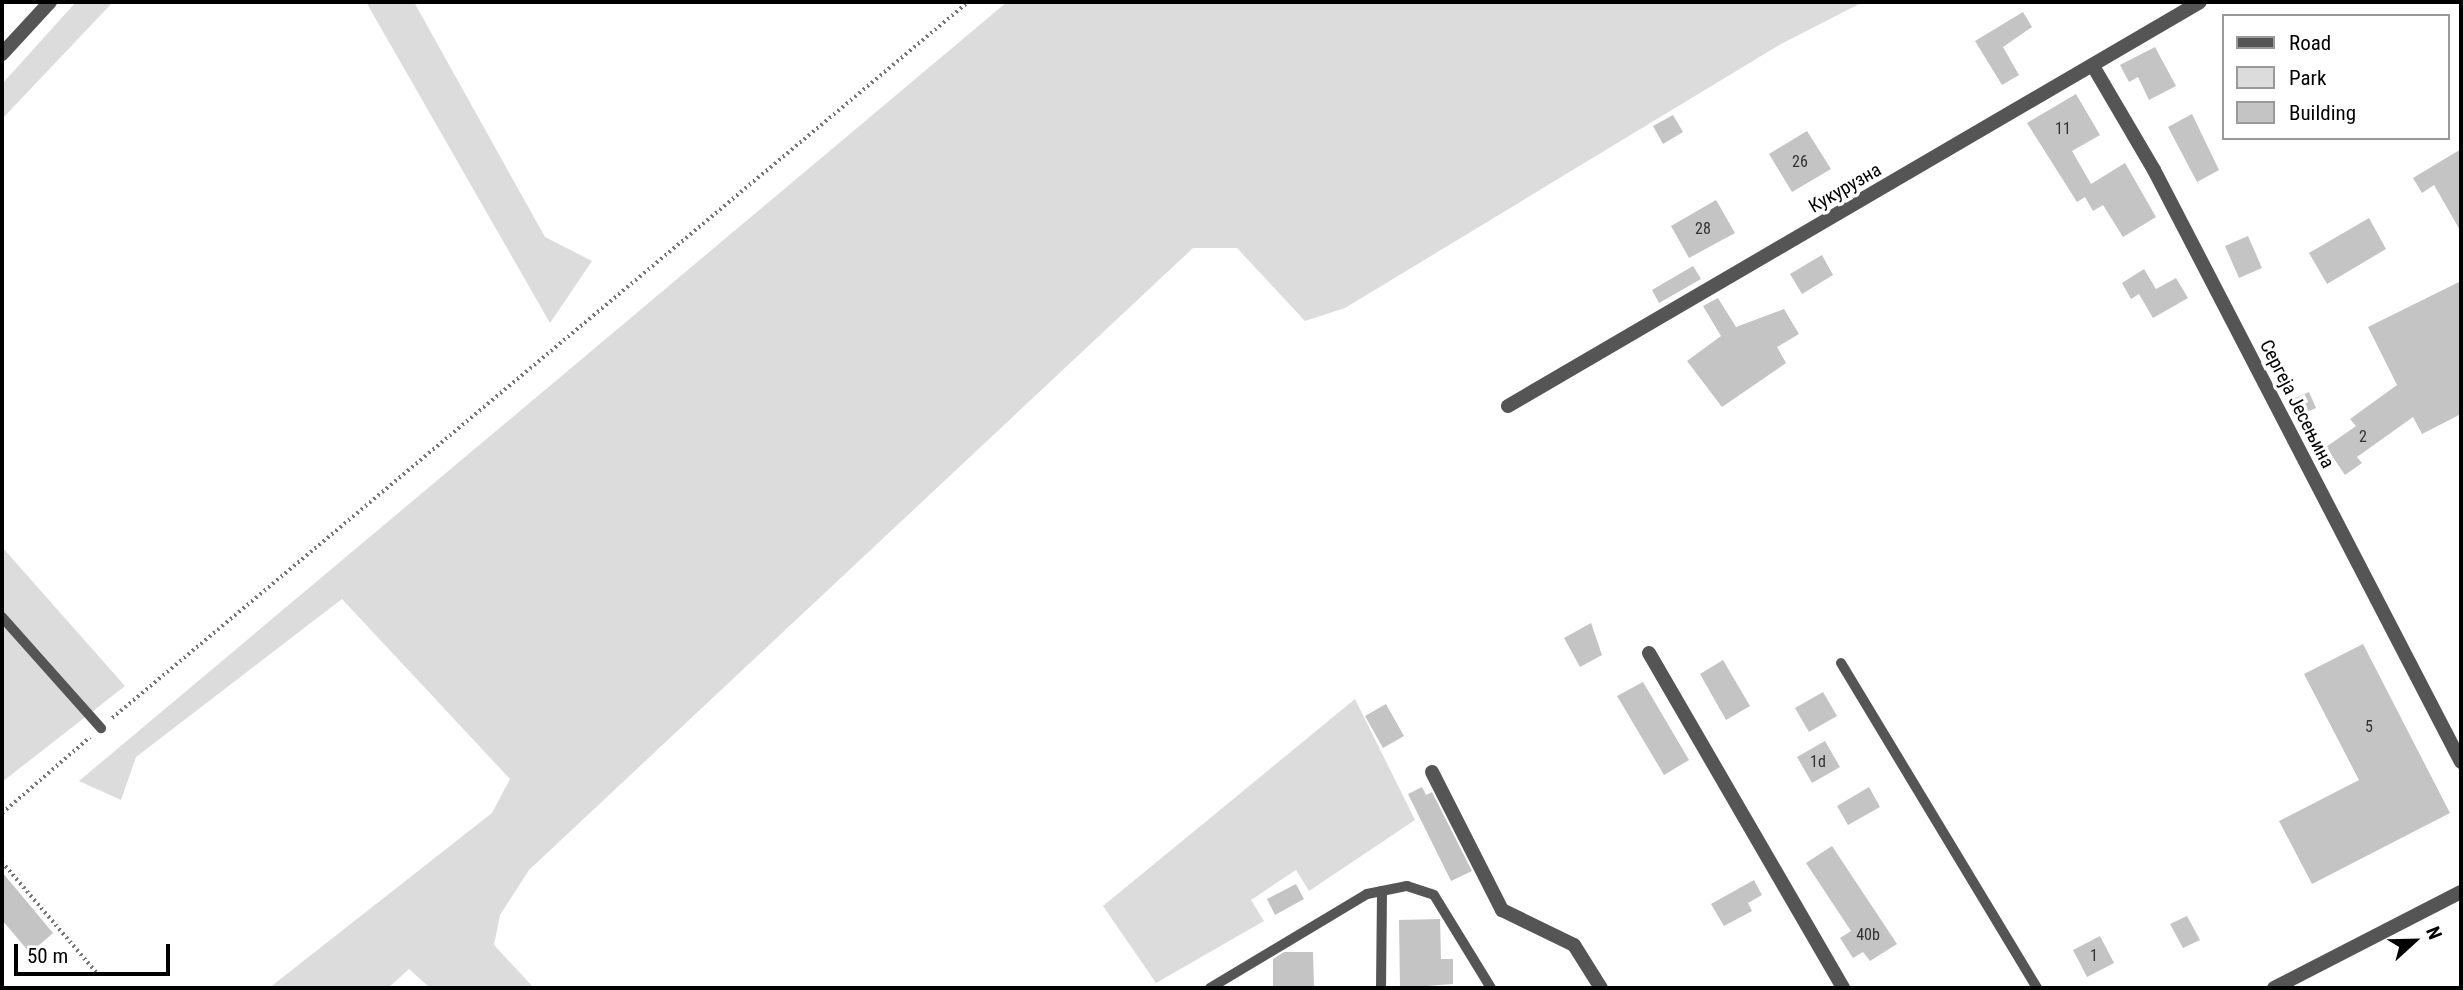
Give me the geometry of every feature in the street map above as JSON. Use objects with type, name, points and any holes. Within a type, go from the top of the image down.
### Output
[{"type":"street","points":[[2,54],[50,2]]},
{"type":"street","name":"Кукурузна","points":[[1508,406],[2200,2]]},
{"type":"street","name":"Сергеја Јесењина","points":[[2093,66],[2154,170],[2461,762]]},
{"type":"street","points":[[1649,653],[1843,988]]},
{"type":"street","points":[[1432,772],[1502,910],[1574,945],[1601,988]]},
{"type":"street","points":[[2274,988],[2461,892]]},
{"type":"lane","points":[[2,617],[101,728]]},
{"type":"lane","points":[[1841,663],[2037,988]]},
{"type":"lane","points":[[1210,988],[1382,891],[1407,886],[1434,895],[1491,988]]},
{"type":"lane","points":[[1381,988],[1382,891]]},
{"type":"path","points":[[2,813],[968,2]]},
{"type":"path","points":[[2,862],[96,972]]},
{"type":"green space","points":[[76,2],[113,2],[2,119],[2,84]]},
{"type":"green space","points":[[366,2],[414,2],[545,237],[592,261],[550,323]]},
{"type":"green space","points":[[1007,2],[1863,2],[1781,44],[1345,308],[1305,321],[1237,248],[1193,248],[529,870],[500,915],[494,945],[534,988],[430,988],[409,969],[388,988],[269,988],[492,813],[510,779],[342,599],[136,757],[121,800],[79,781]]},
{"type":"green space","points":[[2,547],[125,686],[2,782]]},
{"type":"green space","points":[[1355,699],[1415,820],[1309,891],[1296,870],[1251,900],[1264,921],[1156,983],[1103,906]]},
{"type":"building","points":[[2023,12],[2032,27],[2003,47],[2019,75],[2002,85],[1975,41]]},
{"type":"building","points":[[2155,47],[2176,86],[2149,100],[2138,77],[2129,82],[2120,65]]},
{"type":"building","points":[[2076,94],[2100,135],[2072,151],[2091,184],[2125,163],[2156,217],[2123,237],[2103,205],[2093,211],[2085,197],[2077,202],[2027,123]]},
{"type":"building","points":[[2192,114],[2219,170],[2197,182],[2168,127]]},
{"type":"building","points":[[1673,115],[1683,132],[1663,144],[1653,126]]},
{"type":"building","points":[[1807,131],[1831,169],[1792,192],[1769,154]]},
{"type":"building","points":[[2461,149],[2461,232],[2434,185],[2422,193],[2413,178]]},
{"type":"building","points":[[1716,200],[1735,233],[1689,258],[1671,226]]},
{"type":"building","points":[[2369,218],[2386,249],[2327,284],[2309,253]]},
{"type":"building","points":[[2248,236],[2262,268],[2239,278],[2225,246]]},
{"type":"building","points":[[1822,255],[1833,275],[1802,294],[1790,274]]},
{"type":"building","points":[[1693,266],[1701,279],[1659,303],[1652,290]]},
{"type":"building","points":[[2144,269],[2156,289],[2176,278],[2188,298],[2153,318],[2139,294],[2131,299],[2122,283]]},
{"type":"building","points":[[2461,281],[2461,414],[2422,434],[2413,417],[2357,457],[2362,463],[2345,475],[2326,447],[2356,426],[2350,419],[2397,385],[2368,327]]},
{"type":"building","points":[[1718,298],[1736,327],[1784,309],[1799,334],[1777,347],[1786,363],[1722,407],[1687,361],[1721,336],[1703,306]]},
{"type":"building","points":[[2309,392],[2316,408],[2302,414],[2295,398]]},
{"type":"building","points":[[1591,623],[1602,655],[1580,667],[1564,638]]},
{"type":"building","points":[[2363,644],[2450,813],[2312,884],[2279,821],[2359,780],[2304,674]]},
{"type":"building","points":[[1723,660],[1750,706],[1726,720],[1700,674]]},
{"type":"building","points":[[1643,682],[1689,760],[1664,775],[1617,696]]},
{"type":"building","points":[[1823,692],[1837,716],[1809,732],[1795,708]]},
{"type":"building","points":[[1386,704],[1404,736],[1383,748],[1365,716]]},
{"type":"building","points":[[1825,741],[1840,767],[1812,783],[1797,757]]},
{"type":"building","points":[[1422,787],[1426,795],[1432,792],[1472,871],[1451,881],[1408,794]]},
{"type":"building","points":[[1869,787],[1880,807],[1848,825],[1837,806]]},
{"type":"building","points":[[1832,846],[1897,944],[1870,961],[1863,952],[1853,958],[1840,938],[1851,931],[1806,863]]},
{"type":"building","points":[[2,872],[53,933],[30,953],[2,920]]},
{"type":"building","points":[[1754,880],[1762,895],[1748,903],[1752,911],[1724,926],[1711,904]]},
{"type":"building","points":[[1296,884],[1304,899],[1275,915],[1267,899]]},
{"type":"building","points":[[2187,916],[2200,940],[2183,948],[2170,924]]},
{"type":"building","points":[[1440,919],[1441,959],[1453,959],[1453,984],[1400,988],[1399,920]]},
{"type":"building","points":[[2100,936],[2114,963],[2087,977],[2073,950]]},
{"type":"building","points":[[1284,952],[1313,952],[1314,988],[1273,988],[1273,959]]}]
